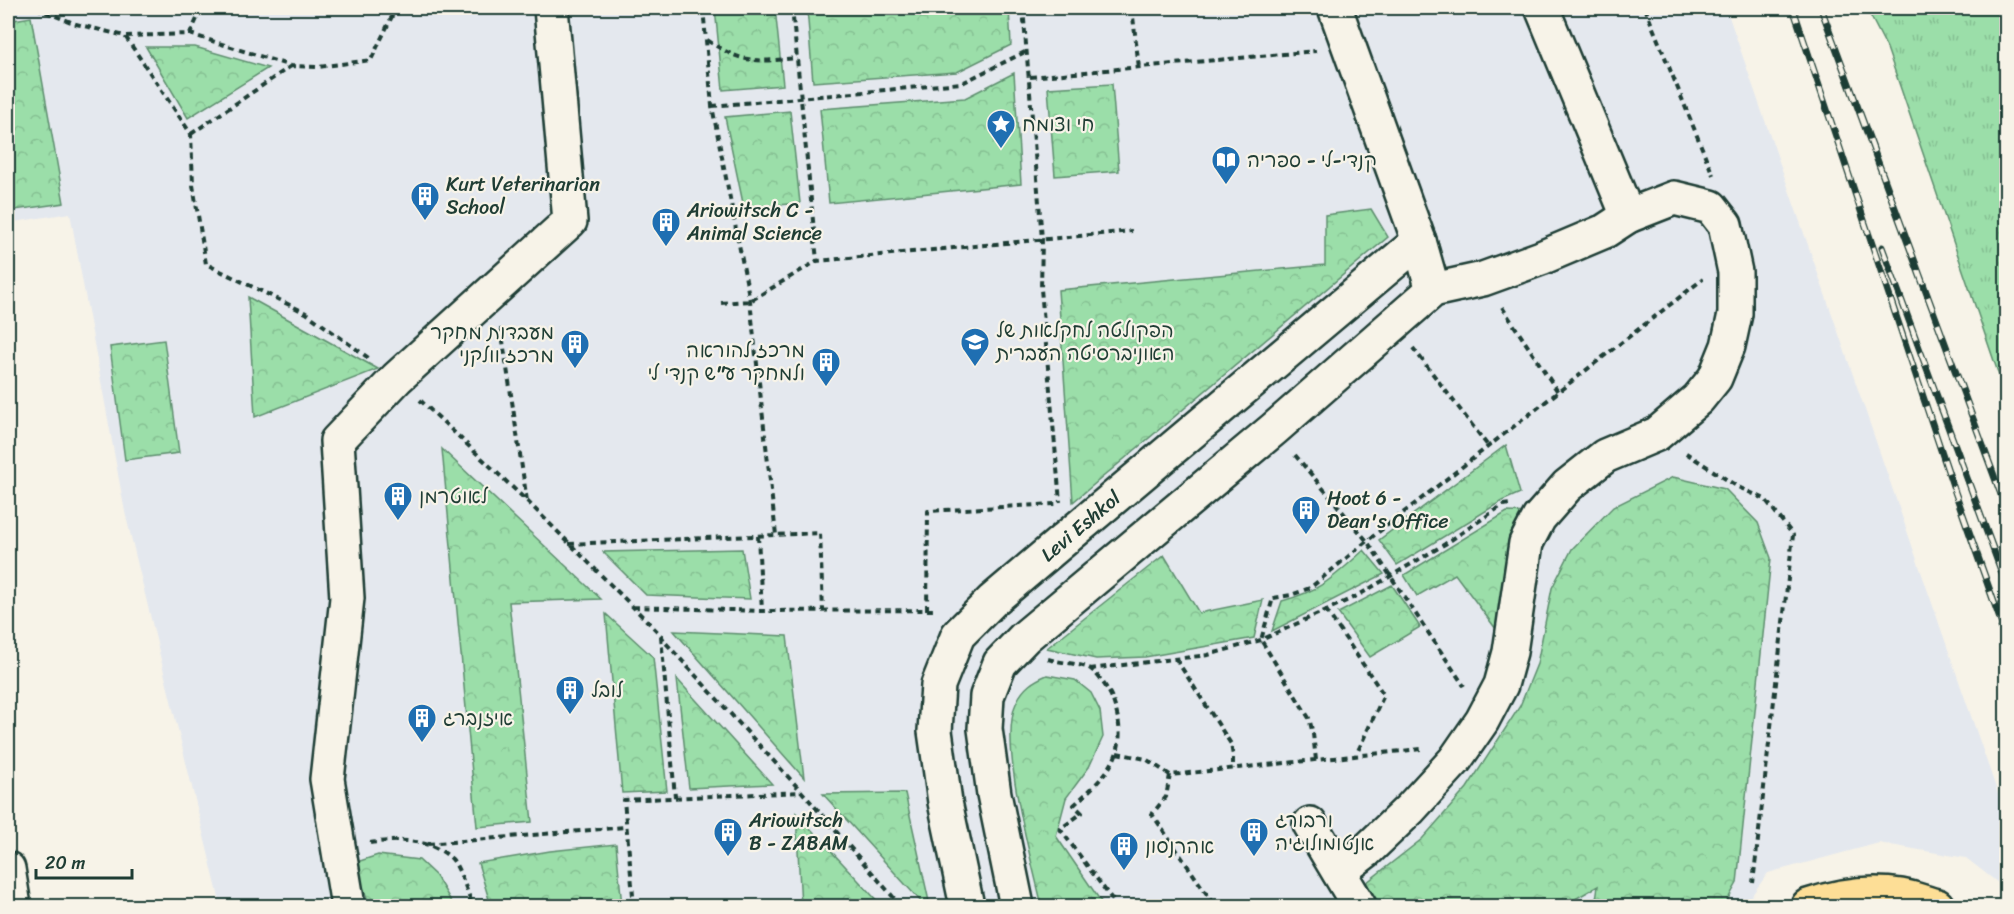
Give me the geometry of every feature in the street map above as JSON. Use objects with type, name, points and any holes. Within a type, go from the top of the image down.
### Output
[{"type":"main road","points":[[1808,906],[1829,899],[1878,894],[1902,896],[1937,906]]},
{"type":"street","points":[[348,906],[327,779],[347,598],[337,441],[397,378],[570,220],[551,8]]},
{"type":"street","points":[[1335,8],[1419,241],[1433,290]]},
{"type":"street","points":[[1542,8],[1628,216]]},
{"type":"street","points":[[1017,906],[994,794],[985,729],[987,696],[1000,663],[1012,650],[1274,429],[1433,290],[1483,279],[1541,258],[1605,231],[1628,216],[1674,198],[1711,207],[1725,225],[1735,272],[1734,314],[1728,346],[1714,378],[1698,399],[1657,434],[1605,456],[1567,486],[1539,518],[1526,543],[1510,652],[1501,685],[1455,760],[1410,809],[1365,852],[1339,872]]},
{"type":"street","name":"Levi Eshkol","points":[[967,906],[945,802],[935,731],[938,685],[958,635],[983,610],[1066,538],[1419,241]]},
{"type":"street","points":[[1066,538],[1099,575]]},
{"type":"street","points":[[1310,824],[1359,906]]},
{"type":"street","points":[[8,869],[14,906]]},
{"type":"path","points":[[8,10],[24,8]]},
{"type":"path","points":[[36,8],[76,24],[125,36],[190,34],[291,66],[318,67],[371,60],[396,8]]},
{"type":"path","points":[[190,34],[202,8]]},
{"type":"path","points":[[703,8],[712,106],[750,301],[776,535]]},
{"type":"path","points":[[792,8],[817,261]]},
{"type":"path","points":[[927,610],[928,511],[1060,503],[1041,289],[1042,239],[1023,8]]},
{"type":"path","points":[[1132,8],[1139,68]]},
{"type":"path","points":[[1645,8],[1716,181],[1674,198]]},
{"type":"path","points":[[125,36],[191,134],[193,185],[206,264],[306,313],[397,378],[528,502],[661,635],[664,642],[802,792],[901,906]]},
{"type":"path","points":[[706,40],[726,54],[757,62],[797,58]]},
{"type":"path","points":[[1030,77],[1350,48]]},
{"type":"path","points":[[712,106],[962,83],[1027,51]]},
{"type":"path","points":[[191,134],[291,66]]},
{"type":"path","points":[[721,303],[750,301],[817,261],[1132,231]]},
{"type":"path","points":[[1316,760],[1309,718],[1261,640],[1273,598],[1291,595],[1310,588],[1732,256]]},
{"type":"path","points":[[1483,279],[1558,392]]},
{"type":"path","points":[[495,288],[528,502]]},
{"type":"path","points":[[1395,324],[1488,446]]},
{"type":"path","points":[[1657,434],[1738,487],[1766,499],[1793,535],[1753,883]]},
{"type":"path","points":[[1117,753],[1146,759],[1170,776],[1355,755],[1474,732],[1460,677],[1367,541],[1293,453]]},
{"type":"path","points":[[1012,650],[1090,669],[1208,655],[1261,640],[1326,610],[1445,544],[1503,504],[1554,501]]},
{"type":"path","points":[[569,544],[820,533],[823,611]]},
{"type":"path","points":[[758,536],[762,611]]},
{"type":"path","points":[[633,607],[762,611],[983,610]]},
{"type":"path","points":[[1326,610],[1384,694],[1355,755]]},
{"type":"path","points":[[661,635],[675,797]]},
{"type":"path","points":[[1176,659],[1231,744],[1233,769]]},
{"type":"path","points":[[1090,669],[1111,693],[1119,719],[1120,748],[1104,777],[1074,805],[1082,813],[1060,829],[1117,906]]},
{"type":"path","points":[[1170,776],[1166,796],[1152,814],[1215,906]]},
{"type":"path","points":[[634,906],[624,800],[802,792]]},
{"type":"path","points":[[337,848],[394,839],[428,844],[626,827]]},
{"type":"path","points":[[428,844],[453,859],[473,906]]},
{"type":"shaded area","name":"הפקולטה לחקלאות של האוניברסיטה העברית","points":[[8,8],[1726,8],[2006,817],[2006,889],[1966,858],[1879,843],[1768,873],[1744,906],[221,906],[125,512],[70,213],[8,223]]},
{"type":"green space","points":[[715,8],[775,8],[783,85],[723,90]]},
{"type":"green space","points":[[807,8],[1009,8],[1011,45],[957,72],[813,82]]},
{"type":"green space","points":[[1863,8],[2006,8],[2006,396],[1887,48],[1869,13]]},
{"type":"green space","points":[[31,17],[64,203],[8,211],[8,21]]},
{"type":"green space","points":[[146,47],[195,47],[268,68],[188,118]]},
{"type":"green space","points":[[1014,73],[1021,184],[829,203],[820,109],[965,98]]},
{"type":"green space","points":[[1112,84],[1119,171],[1055,176],[1048,88]]},
{"type":"green space","points":[[790,111],[800,203],[744,208],[725,117]]},
{"type":"green space","points":[[1371,209],[1388,237],[1073,502],[1058,290],[1325,265],[1325,215]]},
{"type":"green space","points":[[248,297],[378,369],[255,417]]},
{"type":"green space","points":[[164,340],[179,453],[125,460],[110,347]]},
{"type":"green space","points":[[1506,445],[1520,493],[1502,501],[1397,565],[1379,540]]},
{"type":"green space","points":[[442,449],[601,599],[509,602],[532,822],[477,827]]},
{"type":"green space","points":[[1673,477],[1725,489],[1758,523],[1771,558],[1737,883],[1724,906],[1595,906],[1598,886],[1563,906],[1381,906],[1366,883],[1422,839],[1467,788],[1520,706],[1537,664],[1552,588],[1572,549],[1613,507]]},
{"type":"green space","points":[[1507,512],[1535,513],[1499,633],[1455,574],[1417,596],[1404,575]]},
{"type":"green space","points":[[742,549],[750,599],[646,595],[603,552]]},
{"type":"green space","points":[[1364,550],[1384,574],[1272,631],[1282,601],[1327,582]]},
{"type":"green space","points":[[1164,555],[1199,613],[1263,600],[1254,638],[1145,657],[1096,659],[1047,648]]},
{"type":"green space","points":[[1392,585],[1420,627],[1370,657],[1338,613]]},
{"type":"green space","points":[[606,614],[653,657],[667,791],[622,793]]},
{"type":"green space","points":[[674,631],[787,636],[804,778]]},
{"type":"green space","points":[[1047,675],[1075,680],[1091,693],[1100,711],[1103,737],[1089,767],[1066,798],[1056,836],[1104,906],[1042,906],[1018,802],[1011,744],[1012,719],[1017,701],[1029,685]]},
{"type":"green space","points":[[677,679],[772,784],[689,788]]},
{"type":"green space","points":[[905,793],[930,906],[925,906],[823,794]]},
{"type":"green space","points":[[796,813],[882,906],[801,906]]},
{"type":"green space","points":[[616,844],[622,906],[491,906],[478,863],[550,851]]},
{"type":"green space","points":[[378,855],[419,860],[436,876],[454,906],[370,906],[354,863]]},
{"type":"railway","points":[[1793,8],[1955,492],[2006,636]]},
{"type":"railway","points":[[1821,8],[2006,508]]},
{"type":"railway","points":[[1882,247],[2006,584]]},
{"type":"railway","points":[[2001,629],[2006,650]]},
{"type":"place","name":"חי וצומח","points":[[1001,150]]},
{"type":"place","name":"קנדי-לי - ספריה","points":[[1226,186]]},
{"type":"place","name":"Kurt Veterinarian School","points":[[425,222]]},
{"type":"place","name":"Ariowitsch C - Animal Science","points":[[666,248]]},
{"type":"place","name":"הפקולטה לחקלאות של האוניברסיטה העברית","points":[[975,368]]},
{"type":"place","name":"מעבדות מחקר מרכז וולקני","points":[[575,370]]},
{"type":"place","name":"מרכז להוראה ולמחקר ע\"ש קנדי לי","points":[[826,388]]},
{"type":"place","name":"לאוטרמן","points":[[398,522]]},
{"type":"place","name":"Hoot 6 - Dean's Office","points":[[1306,536]]},
{"type":"place","name":"לובל","points":[[570,716]]},
{"type":"place","name":"איזנברג","points":[[422,744]]},
{"type":"place","name":"Ariowitsch B - ZABAM","points":[[728,858]]},
{"type":"place","name":"ורבורג אנטומולוגיה","points":[[1254,858]]},
{"type":"place","name":"אהרנסון","points":[[1124,872]]}]
